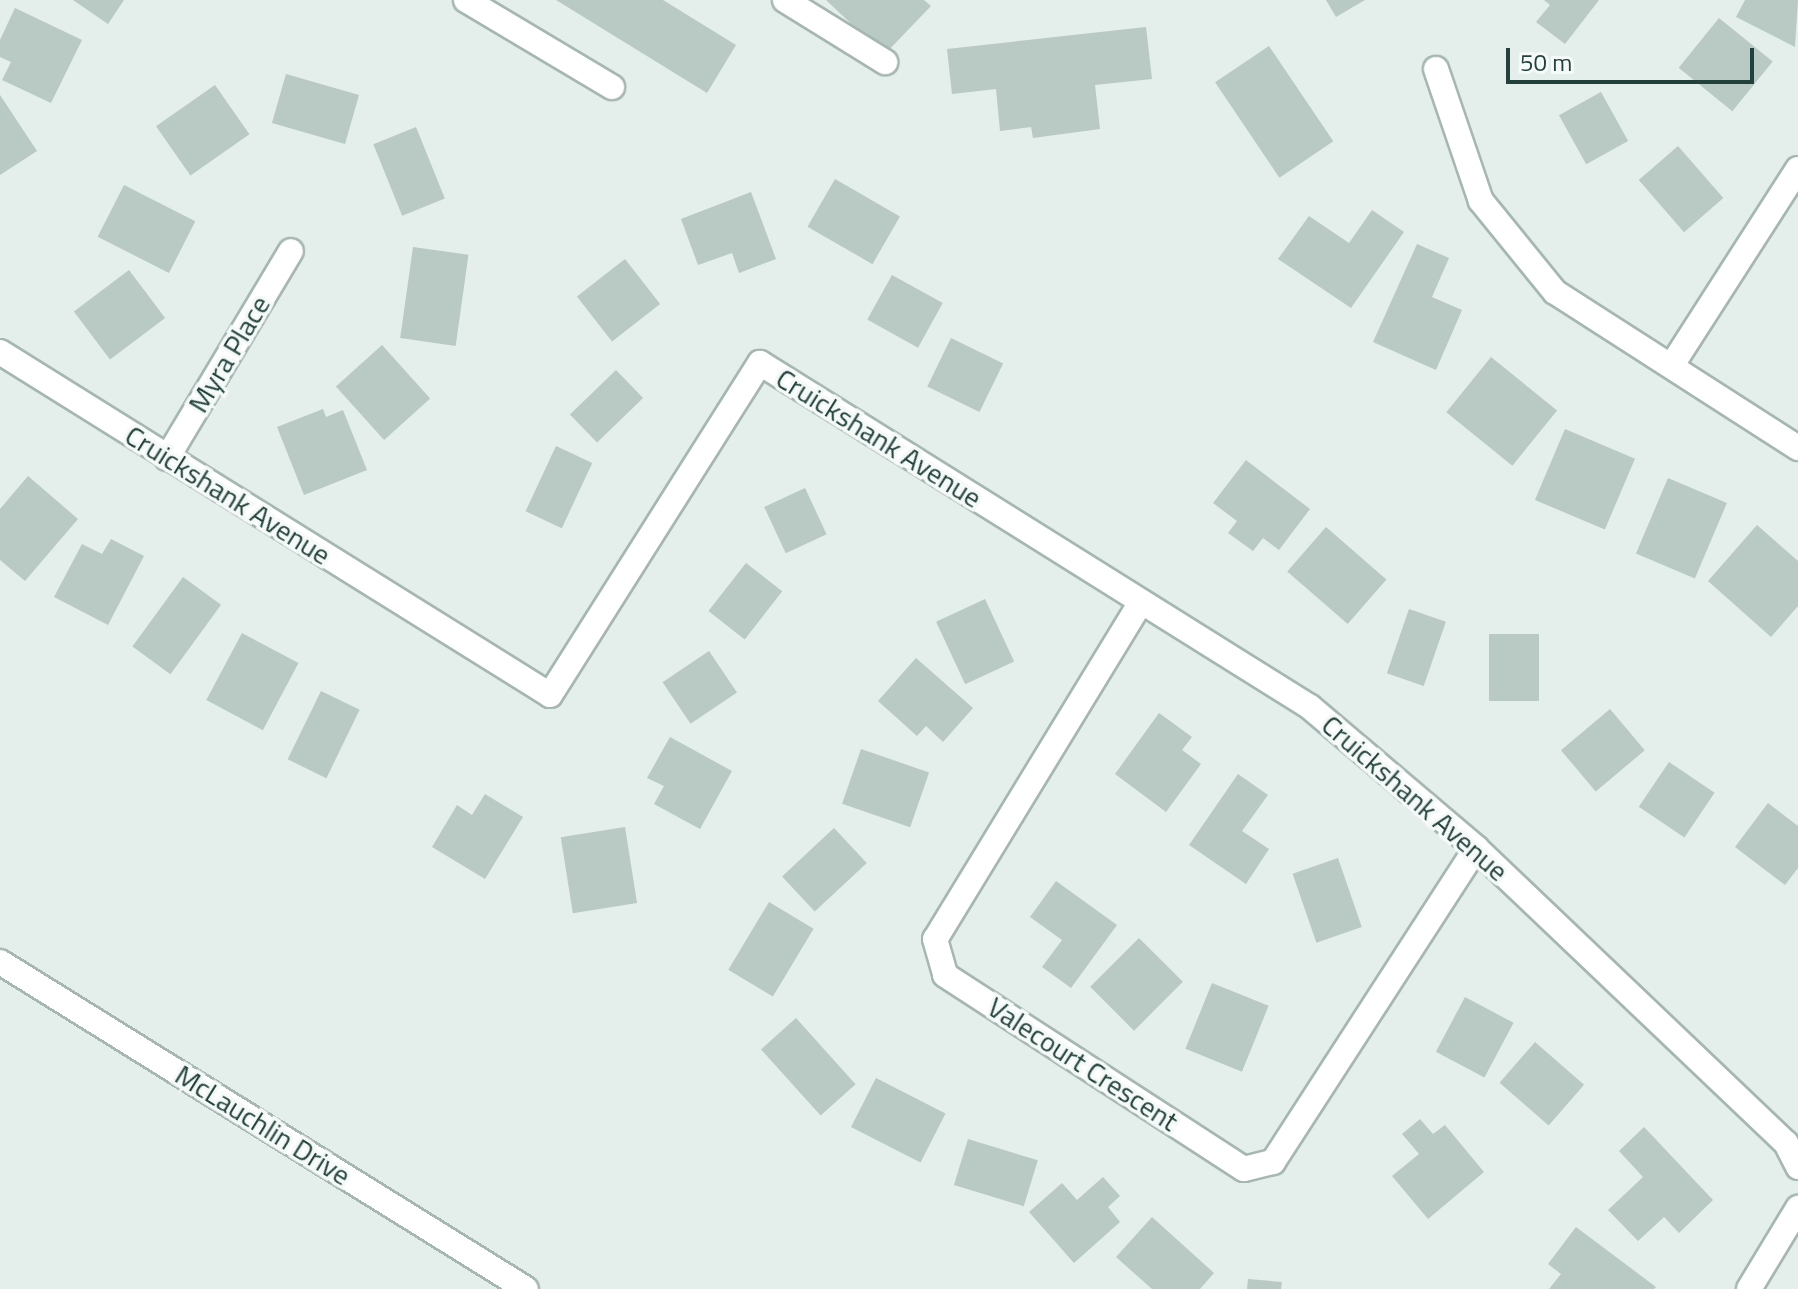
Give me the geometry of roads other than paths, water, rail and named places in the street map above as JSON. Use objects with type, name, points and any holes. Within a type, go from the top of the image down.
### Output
[{"type":"street","points":[[466,0],[612,87]]},
{"type":"street","points":[[785,0],[885,62]]},
{"type":"street","points":[[1436,69],[1481,201],[1555,292],[1798,448]]},
{"type":"street","points":[[1672,365],[1798,169]]},
{"type":"street","name":"Myra Place","points":[[167,458],[291,251]]},
{"type":"street","name":"Cruickshank Avenue","points":[[0,352],[550,695],[760,363],[1310,707],[1476,848],[1786,1143],[1798,1167]]},
{"type":"street","name":"Valecourt Crescent","points":[[1141,602],[935,939],[945,975],[1244,1169],[1273,1162],[1476,848]]},
{"type":"street","name":"McLauchlin Drive","points":[[0,962],[526,1289]]},
{"type":"street","points":[[1749,1289],[1798,1208]]}]
